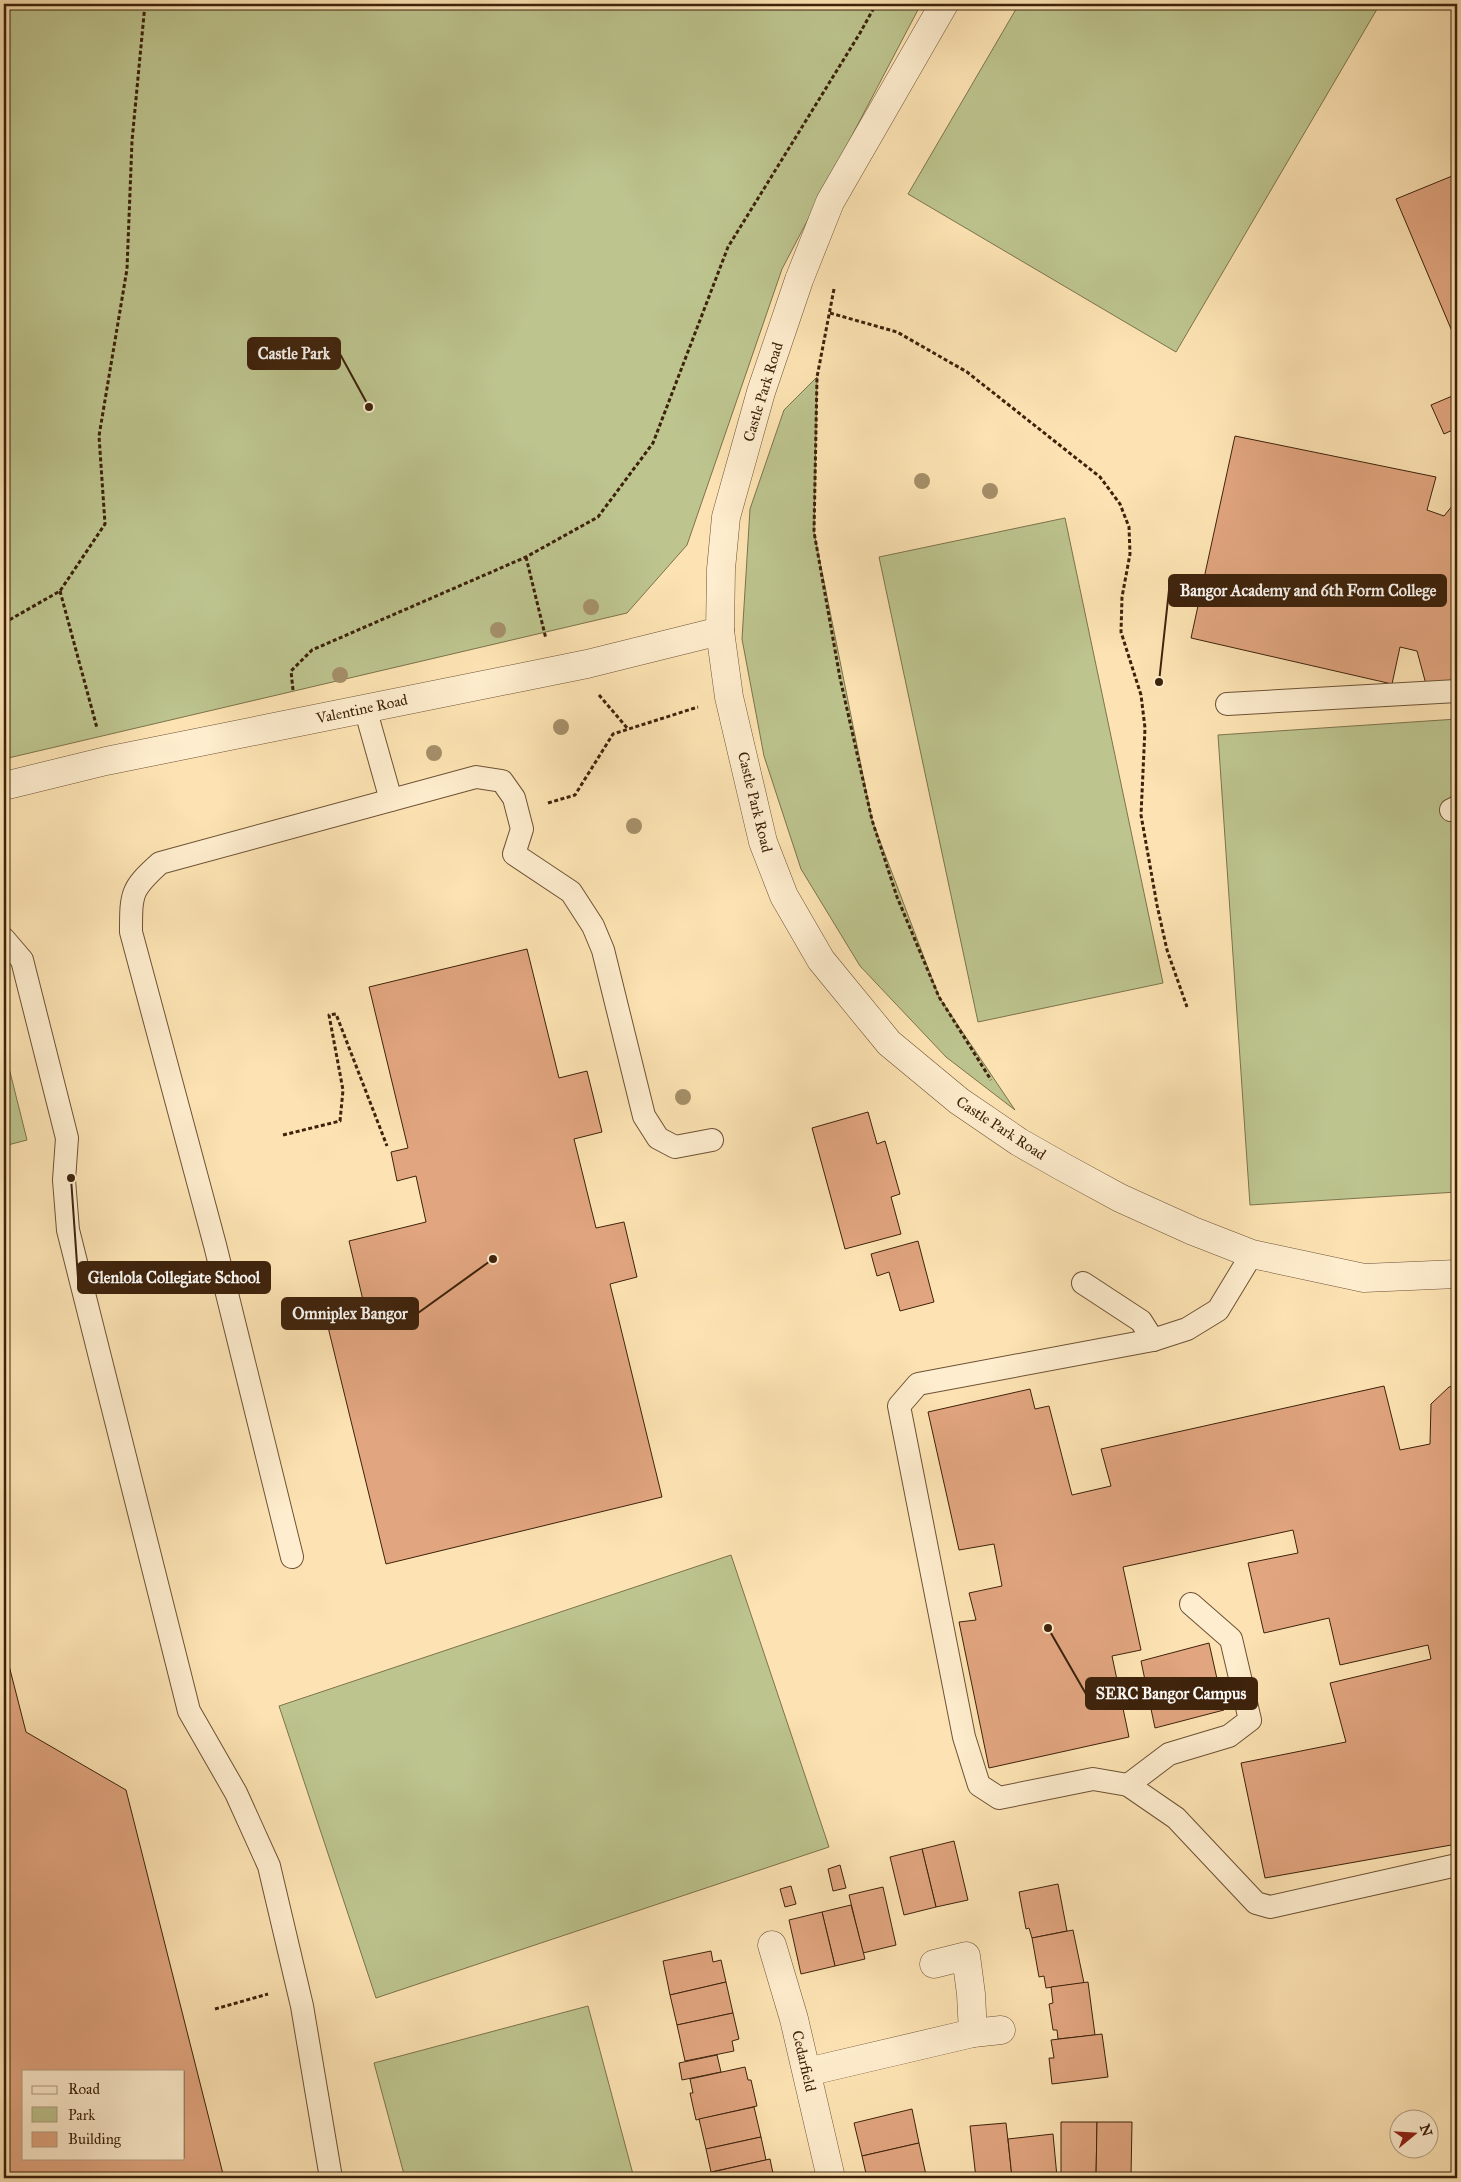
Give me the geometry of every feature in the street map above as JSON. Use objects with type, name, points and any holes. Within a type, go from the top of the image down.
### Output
[{"type":"street","name":"Castle Park Road","points":[[944,4],[830,202],[799,280],[761,392],[726,517],[721,569],[720,631],[729,697],[762,842],[784,896],[821,960],[889,1043],[959,1101],[1019,1142],[1120,1198],[1177,1224],[1252,1254],[1364,1278],[1457,1274]]},
{"type":"street","name":"Valentine Road","points":[[4,786],[106,761],[587,664],[720,631]]},
{"type":"street","name":"Cedarfield","points":[[772,1945],[788,1995],[830,2178]]},
{"type":"street","points":[[934,1964],[966,1956],[973,2033]]},
{"type":"street","points":[[807,2072],[973,2033],[1001,2030]]},
{"type":"lane","points":[[1227,704],[1457,691]]},
{"type":"lane","points":[[364,708],[391,800]]},
{"type":"lane","points":[[292,1557],[216,1245],[131,932],[132,899],[141,880],[160,863],[476,777],[502,781],[514,798],[522,830],[514,854],[571,892],[593,926],[603,950],[644,1116],[658,1138],[675,1147],[712,1140]]},
{"type":"lane","points":[[4,939],[22,960],[67,1138],[64,1180],[68,1230],[189,1711],[236,1793],[269,1866],[298,1986],[331,2178]]},
{"type":"lane","points":[[1252,1254],[1218,1310],[1187,1329],[1153,1340],[918,1384],[899,1406],[964,1737],[979,1785],[999,1798],[1093,1779],[1128,1785],[1176,1818],[1256,1903],[1270,1907],[1457,1865]]},
{"type":"lane","points":[[1083,1283],[1141,1321],[1153,1340]]},
{"type":"lane","points":[[1128,1785],[1168,1754],[1229,1736],[1250,1720],[1231,1639],[1191,1604]]},
{"type":"path","points":[[4,623],[60,591],[105,524],[99,436],[126,269],[132,141],[145,4]]},
{"type":"path","points":[[296,723],[291,671],[312,650],[526,557],[598,517],[654,443],[728,247],[876,4]]},
{"type":"path","points":[[834,287],[817,377],[814,532],[840,678],[872,820],[897,897],[939,997],[993,1083]]},
{"type":"path","points":[[830,313],[897,332],[967,372],[1100,477],[1120,504],[1129,527],[1130,554],[1122,597],[1122,632],[1140,695],[1145,728],[1141,816],[1165,941],[1187,1007]]},
{"type":"path","points":[[526,557],[554,671]]},
{"type":"path","points":[[60,591],[106,761]]},
{"type":"path","points":[[587,664],[594,689],[628,729]]},
{"type":"path","points":[[518,813],[575,795],[613,734],[729,697]]},
{"type":"path","points":[[283,1135],[340,1121],[343,1090],[330,1015],[336,1014],[387,1146]]},
{"type":"path","points":[[215,2009],[298,1986]]},
{"type":"green space","points":[[4,4],[921,4],[782,269],[687,545],[627,613],[4,759]]},
{"type":"green space","points":[[1019,4],[1380,4],[1176,352],[908,194]]},
{"type":"green space","points":[[817,377],[814,532],[872,820],[939,997],[1015,1110],[946,1057],[860,966],[801,869],[764,756],[742,639],[750,509],[784,410]]},
{"type":"green space","points":[[1065,518],[1163,983],[978,1022],[879,557]]},
{"type":"green space","points":[[1457,719],[1457,1192],[1250,1205],[1218,735]]},
{"type":"green space","points":[[4,1048],[27,1140],[4,1146]]},
{"type":"green space","points":[[731,1555],[829,1847],[376,1998],[279,1706]]},
{"type":"green space","points":[[588,2006],[634,2178],[405,2178],[374,2063]]},
{"type":"building","points":[[1457,174],[1457,343],[1396,199]]},
{"type":"building","points":[[1457,394],[1457,428],[1444,434],[1431,405]]},
{"type":"building","points":[[1235,436],[1436,477],[1427,510],[1444,516],[1457,500],[1457,680],[1427,688],[1417,651],[1400,647],[1392,684],[1191,638]]},
{"type":"building","points":[[527,949],[559,1078],[587,1071],[602,1132],[574,1139],[596,1228],[624,1222],[637,1277],[610,1284],[662,1497],[386,1564],[327,1323],[366,1313],[349,1241],[426,1222],[416,1176],[397,1181],[391,1152],[408,1148],[369,987]]},
{"type":"building","points":[[868,1112],[877,1144],[885,1141],[900,1194],[891,1197],[901,1234],[845,1249],[812,1128]]},
{"type":"building","points":[[918,1241],[934,1302],[900,1311],[889,1272],[877,1276],[871,1254]]},
{"type":"building","points":[[1457,1385],[1457,1844],[1265,1878],[1241,1763],[1346,1742],[1330,1683],[1431,1659],[1428,1645],[1340,1665],[1329,1618],[1264,1633],[1248,1563],[1298,1553],[1293,1530],[1123,1567],[1141,1650],[1112,1656],[1129,1737],[989,1768],[959,1622],[976,1620],[969,1593],[1002,1586],[994,1544],[959,1550],[928,1412],[1030,1389],[1035,1409],[1049,1406],[1072,1495],[1111,1486],[1101,1449],[1384,1386],[1400,1450],[1430,1444],[1431,1404],[1449,1387]]},
{"type":"building","points":[[1209,1643],[1224,1710],[1155,1728],[1141,1661]]},
{"type":"building","points":[[4,1646],[26,1732],[126,1790],[224,2178],[4,2178]]},
{"type":"building","points":[[954,1841],[968,1900],[936,1907],[922,1849]]},
{"type":"building","points":[[922,1849],[936,1907],[904,1915],[890,1857]]},
{"type":"building","points":[[840,1865],[846,1888],[833,1891],[828,1869]]},
{"type":"building","points":[[1058,1884],[1067,1931],[1032,1938],[1029,1928],[1026,1929],[1019,1892]]},
{"type":"building","points":[[791,1886],[796,1904],[785,1907],[780,1889]]},
{"type":"building","points":[[883,1887],[896,1945],[863,1953],[849,1895]]},
{"type":"building","points":[[851,1905],[865,1959],[835,1966],[822,1912]]},
{"type":"building","points":[[822,1912],[835,1966],[801,1974],[789,1920]]},
{"type":"building","points":[[1073,1930],[1084,1983],[1046,1988],[1044,1976],[1039,1977],[1032,1938]]},
{"type":"building","points":[[711,1951],[713,1962],[721,1960],[726,1982],[670,1995],[663,1961]]},
{"type":"building","points":[[726,1982],[733,2013],[677,2025],[670,1995]]},
{"type":"building","points":[[1088,1982],[1095,2035],[1058,2039],[1057,2030],[1053,2030],[1049,2004],[1053,2003],[1051,1987]]},
{"type":"building","points":[[733,2013],[739,2039],[732,2041],[734,2051],[685,2061],[677,2025]]},
{"type":"building","points":[[1102,2034],[1108,2077],[1052,2084],[1049,2058],[1054,2058],[1051,2040]]},
{"type":"building","points":[[717,2055],[721,2072],[682,2080],[679,2063]]},
{"type":"building","points":[[745,2067],[748,2080],[751,2080],[757,2106],[696,2120],[690,2093],[693,2093],[690,2079]]},
{"type":"building","points":[[754,2107],[761,2137],[706,2149],[699,2119]]},
{"type":"building","points":[[912,2109],[919,2143],[862,2156],[854,2123]]},
{"type":"building","points":[[1061,2122],[1097,2122],[1096,2178],[1061,2178]]},
{"type":"building","points":[[1097,2122],[1132,2122],[1131,2178],[1096,2178]]},
{"type":"building","points":[[1006,2123],[1012,2176],[976,2178],[970,2126]]},
{"type":"building","points":[[1053,2134],[1057,2177],[1012,2178],[1008,2139]]},
{"type":"building","points":[[761,2137],[766,2160],[711,2172],[706,2149]]},
{"type":"building","points":[[919,2143],[926,2175],[914,2178],[867,2178],[862,2156]]},
{"type":"building","points":[[770,2159],[774,2178],[709,2178],[708,2173]]},
{"type":"place","name":"Castle Park","points":[[369,407]]},
{"type":"place","name":"Bangor Academy and 6th Form College","points":[[1159,682]]},
{"type":"place","name":"Glenlola Collegiate School","points":[[71,1178]]},
{"type":"place","name":"Omniplex Bangor","points":[[493,1259]]},
{"type":"place","name":"SERC Bangor Campus","points":[[1048,1628]]}]
